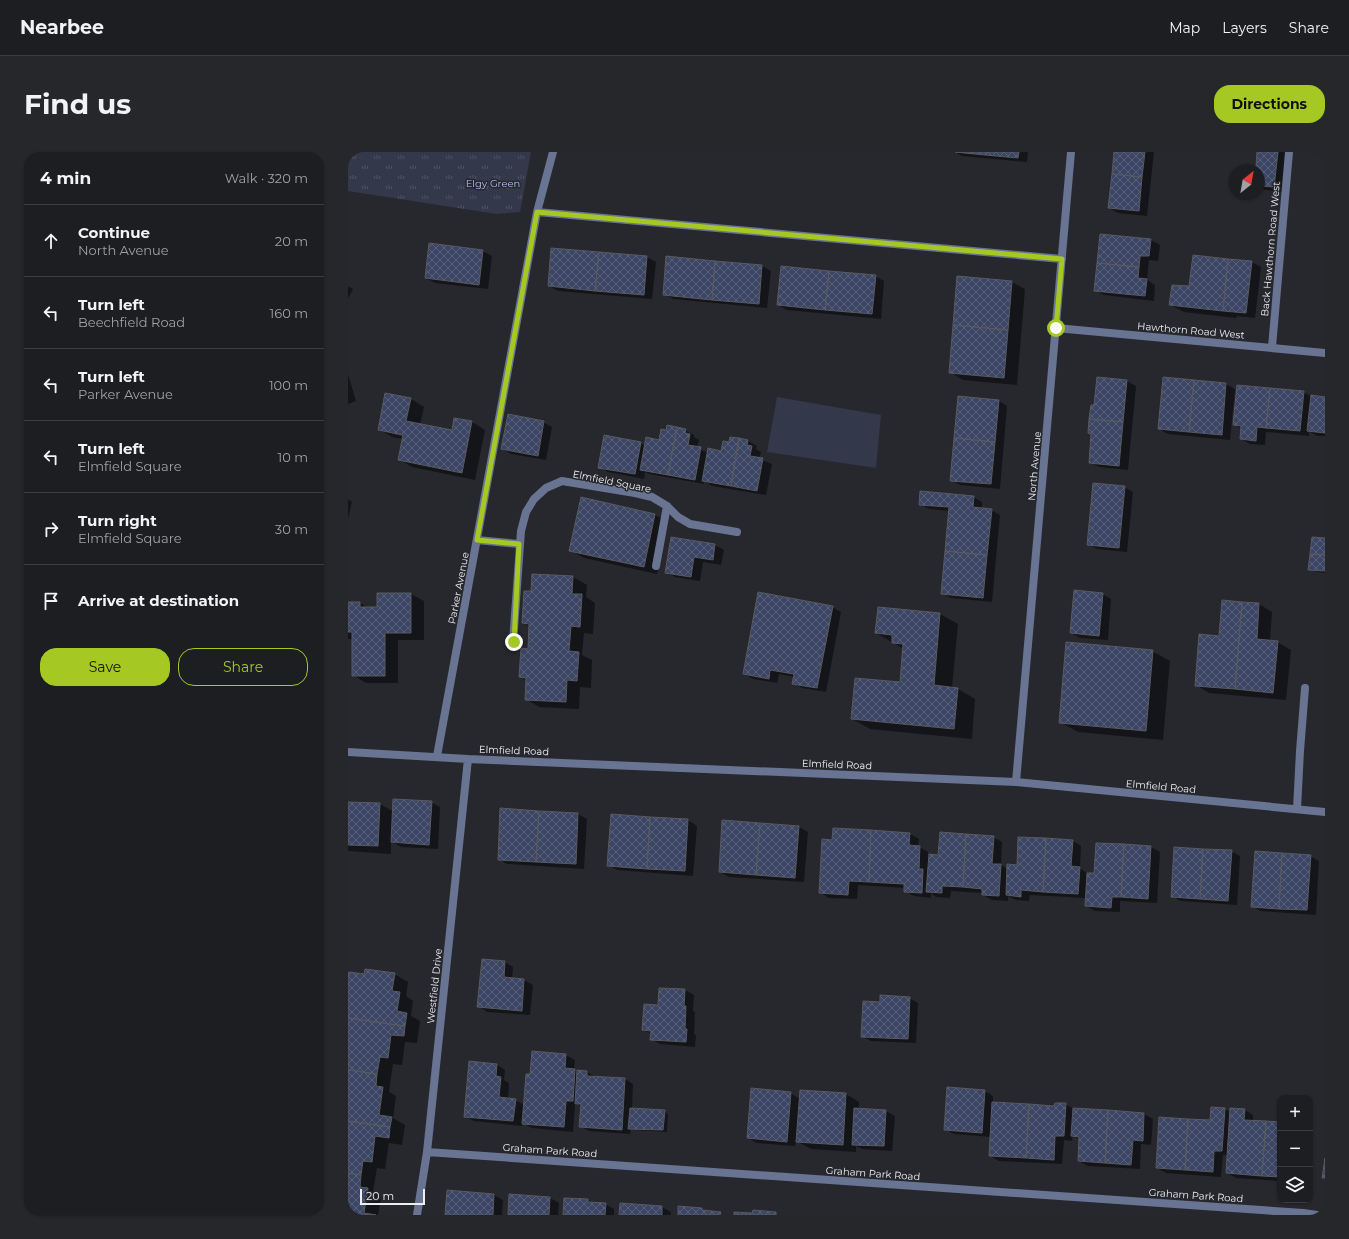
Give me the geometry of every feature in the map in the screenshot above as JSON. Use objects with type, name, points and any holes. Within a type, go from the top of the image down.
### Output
[{"type":"street","name":"Parker Avenue","points":[[437,756],[537,212],[553,152]]},
{"type":"street","name":"North Avenue","points":[[1016,782],[1071,152]]},
{"type":"street","name":"Back Hawthorn Road West","points":[[1272,347],[1289,152]]},
{"type":"street","points":[[537,212],[1062,259]]},
{"type":"street","name":"Hawthorn Road West","points":[[1056,328],[1325,353]]},
{"type":"street","name":"Elmfield Square","points":[[514,642],[521,531],[526,512],[534,499],[546,488],[562,481],[635,493],[652,497],[667,506],[678,517],[690,524],[737,532]]},
{"type":"street","points":[[656,566],[667,506]]},
{"type":"street","points":[[477,540],[519,544]]},
{"type":"street","points":[[1298,809],[1300,751],[1305,688]]},
{"type":"street","name":"Elmfield Road","points":[[348,752],[1016,782],[1325,812]]},
{"type":"street","name":"Westfield Drive","points":[[417,1215],[427,1152],[468,758]]},
{"type":"street","name":"Graham Park Road","points":[[427,1152],[1318,1215]]},
{"type":"green space","name":"Elgy Green","points":[[348,152],[531,152],[520,212],[497,214],[348,191]]},
{"type":"green space","points":[[777,397],[881,415],[876,468],[767,452]]},
{"type":"building","points":[[955,152],[986,152],[985,155]]},
{"type":"building","points":[[986,152],[1019,152],[1018,158],[985,155]]},
{"type":"building","points":[[1114,152],[1145,152],[1142,177],[1112,174]]},
{"type":"building","points":[[1257,152],[1278,152],[1274,187],[1265,186],[1265,164],[1256,164]]},
{"type":"building","points":[[1112,174],[1142,177],[1139,211],[1108,208]]},
{"type":"building","points":[[1100,234],[1151,239],[1149,256],[1140,256],[1139,267],[1097,263]]},
{"type":"building","points":[[429,243],[483,250],[479,285],[425,278]]},
{"type":"building","points":[[551,248],[599,252],[595,291],[548,286]]},
{"type":"building","points":[[599,252],[647,256],[644,295],[595,291]]},
{"type":"building","points":[[1193,255],[1228,259],[1223,311],[1169,305],[1172,285],[1189,286]]},
{"type":"building","points":[[666,256],[715,261],[712,300],[663,295]]},
{"type":"building","points":[[1228,259],[1252,261],[1246,313],[1223,311]]},
{"type":"building","points":[[715,261],[762,265],[759,304],[712,300]]},
{"type":"building","points":[[1097,263],[1139,267],[1138,278],[1147,279],[1145,296],[1094,291]]},
{"type":"building","points":[[781,266],[829,271],[825,310],[777,305]]},
{"type":"building","points":[[829,271],[876,275],[872,314],[825,310]]},
{"type":"building","points":[[957,276],[1012,281],[1008,330],[953,325]]},
{"type":"building","points":[[953,325],[1008,330],[1004,378],[949,373]]},
{"type":"building","points":[[1097,377],[1127,380],[1123,422],[1089,419],[1091,405],[1094,405]]},
{"type":"building","points":[[1163,377],[1194,380],[1189,432],[1158,429]]},
{"type":"building","points":[[1194,380],[1226,383],[1222,435],[1189,432]]},
{"type":"building","points":[[1237,385],[1270,388],[1266,428],[1257,427],[1256,441],[1240,439],[1241,426],[1233,425]]},
{"type":"building","points":[[1270,388],[1304,391],[1300,431],[1266,428]]},
{"type":"building","points":[[385,393],[411,398],[406,421],[452,430],[454,418],[472,421],[462,473],[398,460],[403,435],[378,430]]},
{"type":"building","points":[[1311,395],[1325,397],[1325,433],[1307,431]]},
{"type":"building","points":[[958,396],[999,400],[995,442],[954,438]]},
{"type":"building","points":[[508,414],[544,421],[538,456],[501,449]]},
{"type":"building","points":[[1089,419],[1123,422],[1119,466],[1089,463],[1091,434],[1088,433]]},
{"type":"building","points":[[667,425],[677,427],[668,475],[640,470],[646,437],[659,440],[661,429],[666,430]]},
{"type":"building","points":[[677,427],[686,429],[685,433],[690,434],[688,445],[701,447],[695,480],[668,475]]},
{"type":"building","points":[[604,435],[641,442],[635,474],[598,468]]},
{"type":"building","points":[[730,437],[739,438],[731,486],[702,481],[708,448],[721,451],[723,441],[729,442]]},
{"type":"building","points":[[739,438],[748,440],[747,445],[752,446],[750,456],[763,458],[757,491],[731,486]]},
{"type":"building","points":[[954,438],[995,442],[991,484],[950,481]]},
{"type":"building","points":[[1093,483],[1125,486],[1119,548],[1087,545]]},
{"type":"building","points":[[920,491],[974,496],[973,507],[992,509],[987,555],[945,551],[949,507],[919,505]]},
{"type":"building","points":[[581,497],[655,514],[644,567],[569,551]]},
{"type":"building","points":[[671,537],[715,544],[713,560],[694,557],[691,577],[665,573]]},
{"type":"building","points":[[1312,537],[1325,538],[1325,555],[1310,554]]},
{"type":"building","points":[[945,551],[987,555],[983,598],[941,594]]},
{"type":"building","points":[[1310,554],[1325,555],[1325,571],[1308,570]]},
{"type":"building","points":[[532,574],[573,576],[572,594],[582,594],[580,627],[571,626],[569,651],[579,652],[577,681],[567,680],[566,702],[525,700],[526,678],[519,677],[521,648],[528,649],[529,624],[522,623],[524,591],[531,591]]},
{"type":"building","points":[[1074,590],[1103,593],[1099,636],[1070,633]]},
{"type":"building","points":[[758,592],[833,606],[817,688],[792,684],[794,674],[770,670],[769,679],[743,674]]},
{"type":"building","points":[[377,593],[411,593],[411,633],[385,633],[385,676],[352,676],[352,632],[348,632],[348,602],[360,602],[360,607],[377,607]]},
{"type":"building","points":[[1222,600],[1242,602],[1235,689],[1195,686],[1199,634],[1219,636]]},
{"type":"building","points":[[1242,602],[1259,603],[1257,639],[1278,641],[1273,693],[1235,689]]},
{"type":"building","points":[[878,607],[940,613],[934,685],[958,688],[954,729],[851,719],[855,678],[900,682],[903,644],[892,643],[892,635],[875,633]]},
{"type":"building","points":[[1066,642],[1153,650],[1146,731],[1059,723]]},
{"type":"building","points":[[393,799],[432,801],[429,845],[391,842]]},
{"type":"building","points":[[348,802],[380,803],[378,846],[348,845]]},
{"type":"building","points":[[500,808],[539,811],[536,862],[498,860]]},
{"type":"building","points":[[539,811],[578,813],[576,864],[536,862]]},
{"type":"building","points":[[611,814],[650,817],[647,869],[607,866]]},
{"type":"building","points":[[650,817],[688,819],[685,871],[647,869]]},
{"type":"building","points":[[722,820],[760,823],[756,875],[719,872]]},
{"type":"building","points":[[760,823],[799,826],[795,878],[756,875]]},
{"type":"building","points":[[833,828],[871,830],[869,882],[849,881],[848,895],[819,893],[822,839],[832,840]]},
{"type":"building","points":[[871,830],[910,833],[909,845],[920,846],[919,869],[923,869],[922,893],[904,892],[904,884],[869,882]]},
{"type":"building","points":[[940,832],[966,834],[963,887],[942,886],[942,893],[926,892],[929,854],[938,855]]},
{"type":"building","points":[[966,834],[994,836],[992,864],[1001,864],[999,896],[982,895],[982,889],[963,887]]},
{"type":"building","points":[[1018,837],[1046,838],[1043,892],[1021,890],[1021,897],[1006,895],[1007,864],[1017,865]]},
{"type":"building","points":[[1046,838],[1073,840],[1071,866],[1080,867],[1078,894],[1043,892]]},
{"type":"building","points":[[1096,843],[1124,844],[1121,897],[1112,897],[1111,908],[1085,906],[1087,873],[1094,873]]},
{"type":"building","points":[[1124,844],[1151,846],[1148,899],[1121,897]]},
{"type":"building","points":[[1174,847],[1203,849],[1200,899],[1171,897]]},
{"type":"building","points":[[1203,849],[1232,850],[1228,901],[1200,899]]},
{"type":"building","points":[[1255,851],[1282,853],[1279,909],[1251,907]]},
{"type":"building","points":[[1282,853],[1311,855],[1307,910],[1279,909]]},
{"type":"building","points":[[482,959],[505,961],[504,977],[524,979],[522,1011],[477,1007]]},
{"type":"building","points":[[365,969],[395,973],[392,991],[400,992],[397,1011],[407,1013],[405,1026],[348,1018],[348,973],[364,974]]},
{"type":"building","points":[[659,988],[685,989],[684,1006],[686,1006],[686,1042],[650,1040],[651,1031],[642,1030],[644,1004],[658,1005]]},
{"type":"building","points":[[880,995],[910,997],[908,1039],[861,1037],[863,1001],[880,1002]]},
{"type":"building","points":[[348,1018],[405,1026],[404,1036],[391,1035],[388,1058],[380,1057],[377,1074],[348,1070]]},
{"type":"building","points":[[532,1051],[566,1054],[565,1068],[575,1069],[573,1101],[566,1101],[564,1127],[522,1124],[526,1074],[530,1074]]},
{"type":"building","points":[[469,1061],[497,1064],[496,1076],[501,1077],[499,1097],[516,1099],[513,1121],[464,1117]]},
{"type":"building","points":[[348,1070],[377,1074],[376,1086],[383,1087],[379,1115],[392,1117],[390,1127],[348,1121]]},
{"type":"building","points":[[577,1070],[587,1071],[587,1076],[625,1078],[622,1130],[579,1127],[581,1104],[575,1104]]},
{"type":"building","points":[[947,1087],[985,1090],[982,1133],[944,1130]]},
{"type":"building","points":[[751,1088],[791,1092],[787,1142],[747,1138]]},
{"type":"building","points":[[800,1090],[846,1093],[843,1145],[796,1142]]},
{"type":"building","points":[[992,1102],[1029,1104],[1026,1158],[989,1156]]},
{"type":"building","points":[[1055,1103],[1066,1103],[1064,1136],[1055,1136],[1054,1160],[1026,1158],[1029,1104],[1054,1106]]},
{"type":"building","points":[[1211,1107],[1225,1108],[1222,1151],[1214,1151],[1213,1172],[1185,1170],[1188,1119],[1210,1120]]},
{"type":"building","points":[[630,1108],[665,1110],[663,1130],[628,1129]]},
{"type":"building","points":[[854,1108],[886,1110],[884,1146],[852,1145]]},
{"type":"building","points":[[1073,1108],[1108,1110],[1105,1163],[1078,1161],[1079,1137],[1071,1136]]},
{"type":"building","points":[[1230,1108],[1245,1109],[1244,1120],[1266,1121],[1262,1176],[1226,1173]]},
{"type":"building","points":[[1108,1110],[1144,1113],[1143,1141],[1133,1140],[1131,1165],[1105,1163]]},
{"type":"building","points":[[1159,1117],[1188,1119],[1185,1170],[1156,1168]]},
{"type":"building","points":[[348,1121],[390,1127],[389,1138],[375,1136],[372,1162],[363,1161],[361,1175],[348,1173]]},
{"type":"building","points":[[1266,1121],[1277,1122],[1277,1177],[1262,1176]]},
{"type":"building","points":[[1325,1158],[1325,1178],[1322,1178]]},
{"type":"building","points":[[348,1173],[361,1175],[360,1187],[368,1188],[364,1213],[376,1215],[348,1215]]},
{"type":"building","points":[[447,1190],[494,1194],[493,1215],[445,1215]]},
{"type":"building","points":[[509,1194],[550,1197],[549,1215],[508,1215]]},
{"type":"building","points":[[564,1198],[588,1199],[588,1202],[606,1203],[605,1215],[563,1215]]},
{"type":"building","points":[[620,1203],[662,1206],[662,1215],[619,1215]]},
{"type":"building","points":[[678,1206],[702,1208],[702,1210],[721,1212],[720,1215],[678,1215]]},
{"type":"building","points":[[753,1210],[776,1212],[776,1215],[734,1215],[734,1212],[752,1213]]},
{"type":"route","points":[[514,642],[519,544],[477,540],[537,212],[1062,259],[1056,328]]}]
